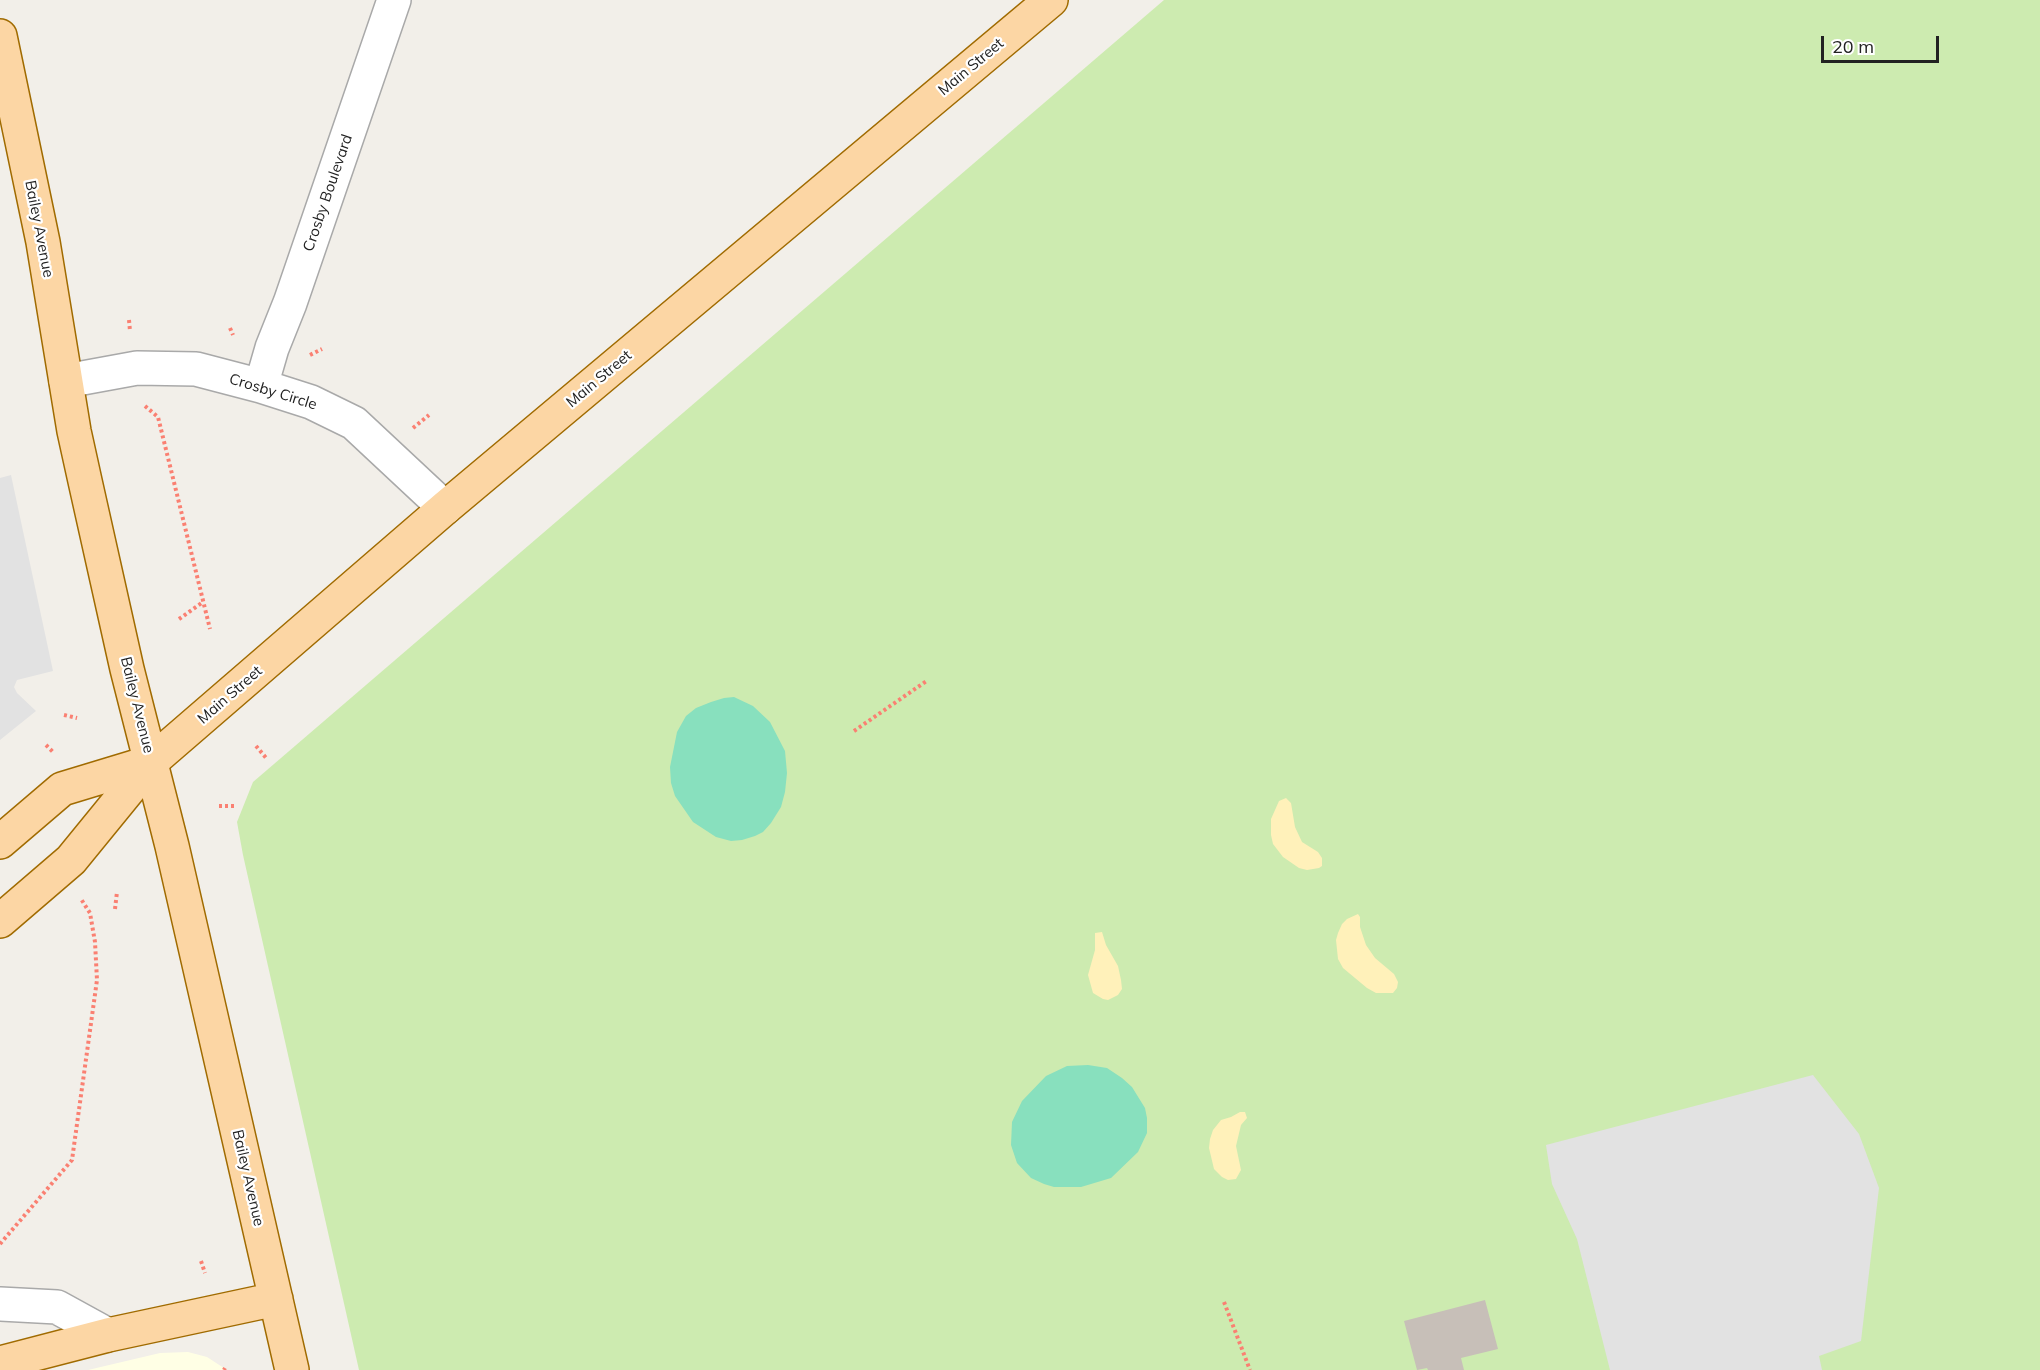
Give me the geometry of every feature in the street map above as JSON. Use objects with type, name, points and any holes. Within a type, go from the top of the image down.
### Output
[{"type":"main road","name":"Main Street","points":[[0,921],[71,860],[151,762],[445,508],[1051,0]]},
{"type":"main road","name":"Bailey Avenue","points":[[0,36],[43,242],[85,481],[292,1370]]},
{"type":"main road","name":"Main Street","points":[[0,842],[62,789],[151,762]]},
{"type":"main road","points":[[0,1363],[108,1335],[276,1299]]},
{"type":"street","name":"Crosby Boulevard","points":[[261,386],[272,348],[291,303],[394,0]]},
{"type":"street","name":"Crosby Circle","points":[[66,381],[137,369],[196,369],[311,402],[354,423],[445,508]]},
{"type":"street","points":[[0,1304],[57,1307],[108,1335]]},
{"type":"path","points":[[230,328],[233,335]]},
{"type":"path","points":[[304,358],[322,349]]},
{"type":"path","points":[[145,406],[158,417],[210,629]]},
{"type":"path","points":[[411,431],[429,416]]},
{"type":"path","points":[[179,619],[203,602]]},
{"type":"path","points":[[855,731],[928,680]]},
{"type":"path","points":[[64,715],[77,718]]},
{"type":"path","points":[[256,746],[267,759]]},
{"type":"path","points":[[219,806],[235,806]]},
{"type":"path","points":[[0,1244],[72,1160],[97,980],[95,942],[90,913],[75,890]]},
{"type":"path","points":[[115,909],[117,892]]},
{"type":"path","points":[[201,1261],[205,1273]]},
{"type":"path","points":[[1224,1302],[1250,1370]]},
{"type":"shaded area","points":[[11,475],[53,671],[17,680],[14,687],[17,693],[36,711],[0,740],[0,478]]},
{"type":"shaded area","points":[[1813,1075],[1859,1134],[1879,1188],[1861,1341],[1819,1356],[1822,1370],[1610,1370],[1577,1239],[1552,1184],[1546,1145]]},
{"type":"shaded area","points":[[188,1352],[207,1357],[227,1370],[88,1370],[160,1353]]},
{"type":"green space","points":[[1164,0],[2040,0],[2040,1370],[359,1370],[237,822],[253,782]]},
{"type":"green space","points":[[734,697],[753,706],[770,722],[785,751],[787,773],[781,807],[771,823],[763,832],[755,836],[731,841],[716,837],[693,822],[675,796],[670,767],[677,732],[686,716],[696,708],[711,702]]},
{"type":"green space","points":[[1088,1065],[1107,1068],[1132,1087],[1145,1108],[1147,1133],[1138,1152],[1111,1178],[1081,1187],[1054,1187],[1044,1184],[1031,1178],[1017,1163],[1011,1145],[1012,1122],[1022,1101],[1046,1076],[1067,1066]]},
{"type":"sand","points":[[1286,798],[1291,803],[1295,827],[1302,842],[1318,852],[1322,858],[1322,866],[1319,868],[1307,870],[1299,868],[1283,857],[1273,844],[1271,819],[1279,801]]},
{"type":"sand","points":[[1358,914],[1366,945],[1375,958],[1394,974],[1398,982],[1393,993],[1376,993],[1367,988],[1343,968],[1338,959],[1336,940],[1342,924]]},
{"type":"sand","points":[[1102,932],[1106,945],[1118,966],[1122,989],[1118,995],[1108,1000],[1093,993],[1088,975],[1095,950],[1095,933]]},
{"type":"sand","points":[[1245,1112],[1247,1118],[1241,1125],[1236,1146],[1241,1170],[1236,1179],[1228,1180],[1214,1169],[1209,1148],[1210,1139],[1213,1130],[1221,1120]]},
{"type":"building","points":[[1485,1300],[1498,1349],[1461,1358],[1464,1370],[1428,1370],[1427,1368],[1417,1370],[1404,1321]]}]
